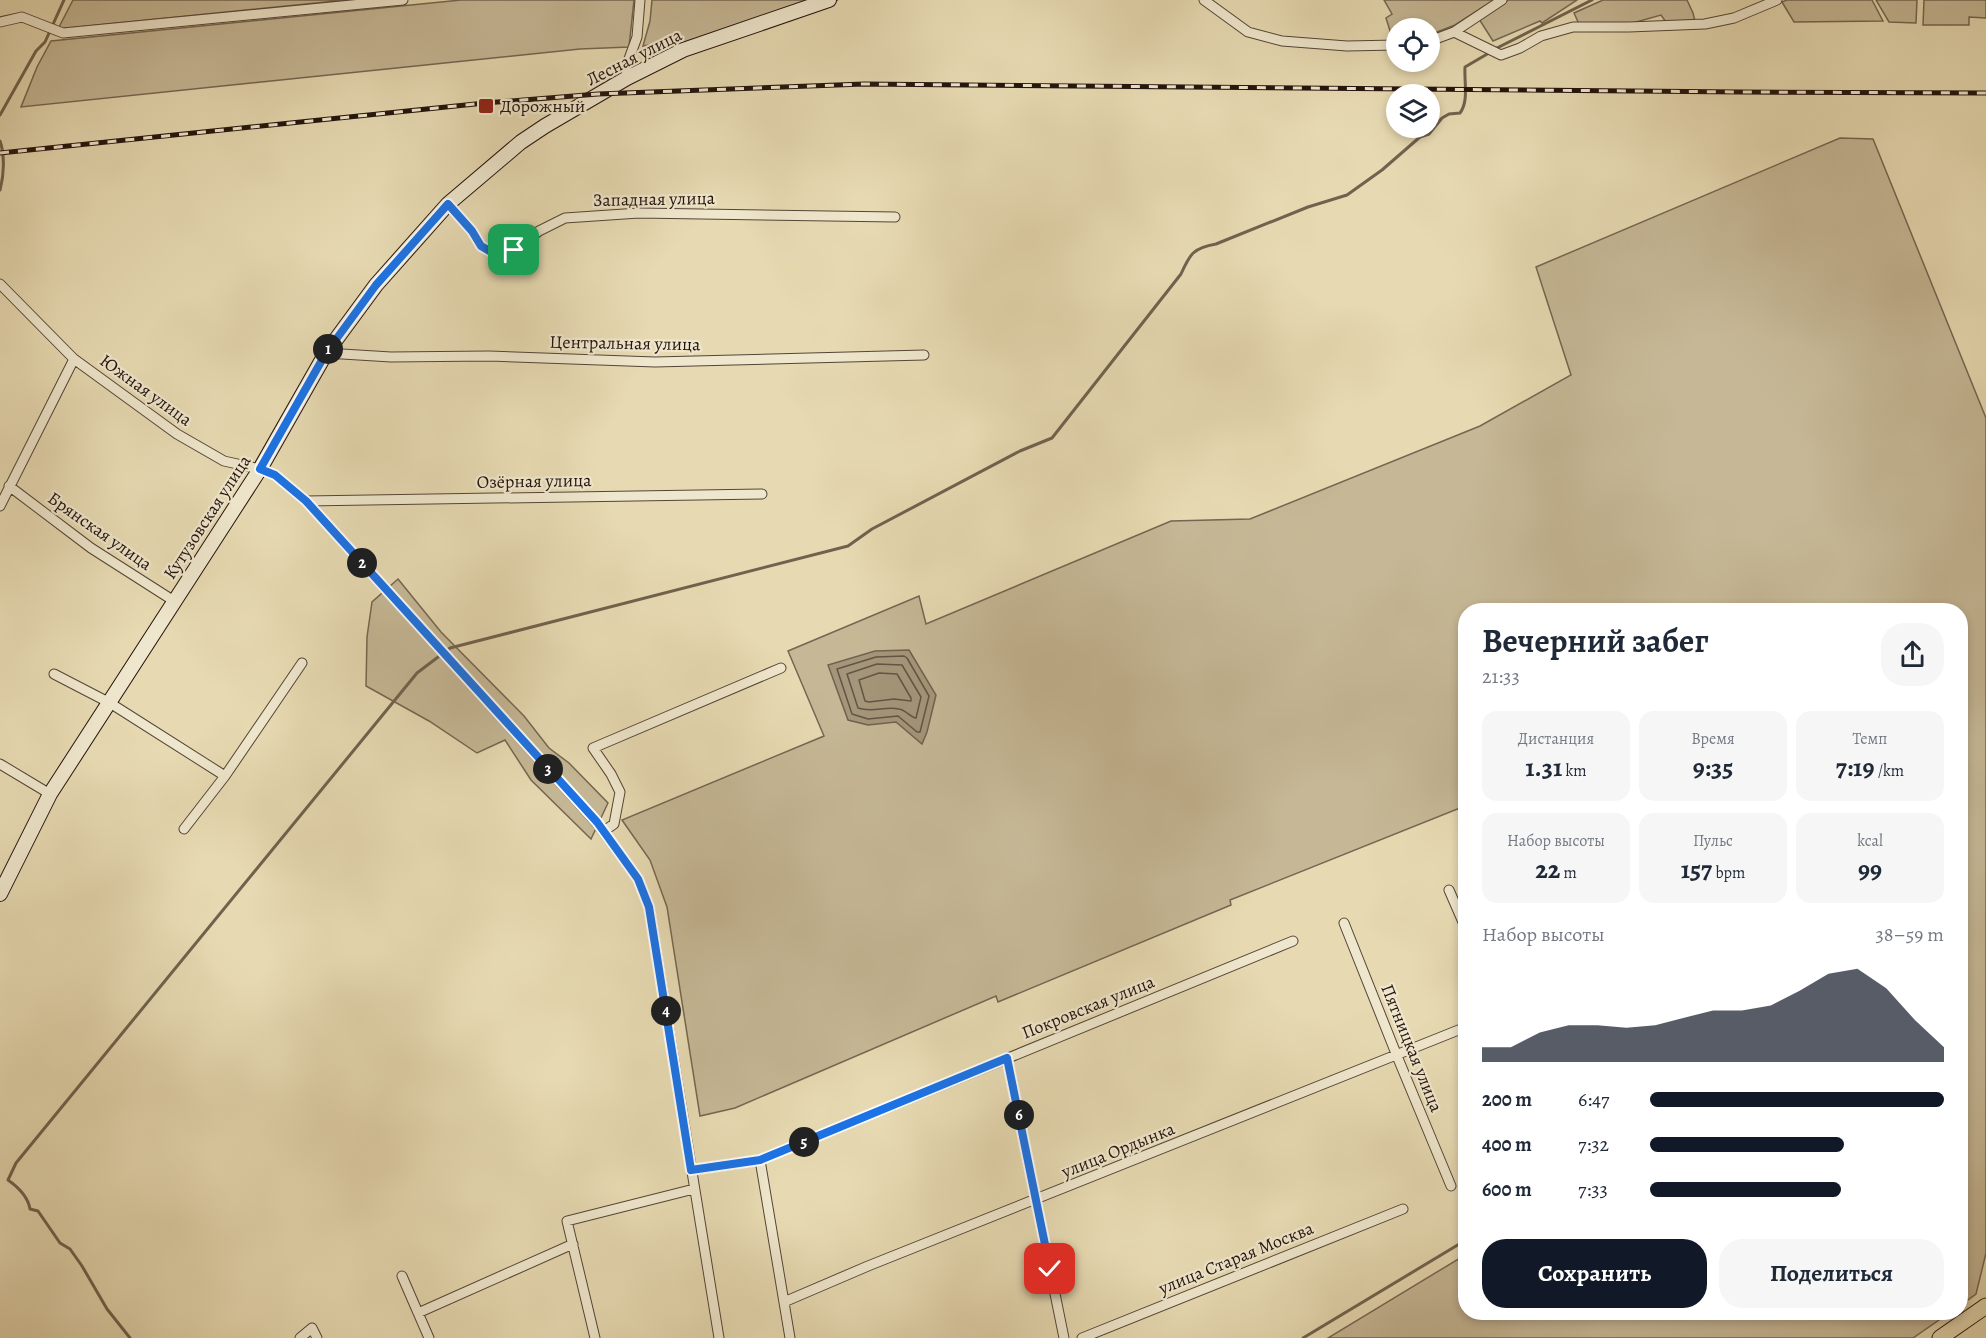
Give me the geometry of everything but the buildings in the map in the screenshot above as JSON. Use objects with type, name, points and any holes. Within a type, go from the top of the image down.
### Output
[{"type":"main road","points":[[1968,1319],[1986,1306]]},
{"type":"main road","points":[[1940,1338],[1966,1320]]},
{"type":"street","points":[[0,22],[22,17],[63,33],[403,0]]},
{"type":"street","points":[[627,78],[626,68],[637,37],[640,0]]},
{"type":"street","name":"Лесная улица","points":[[474,183],[521,142],[627,78],[683,50],[829,0]]},
{"type":"street","points":[[1204,0],[1248,32],[1282,41],[1347,46],[1386,45]]},
{"type":"street","points":[[1440,37],[1454,32],[1502,0]]},
{"type":"street","points":[[1454,32],[1501,55],[1520,48],[1541,36],[1573,27],[1705,24],[1734,18],[1777,0]]},
{"type":"street","name":"Кутузовская улица","points":[[0,894],[50,794],[260,469],[326,353],[376,285],[448,204],[474,183]]},
{"type":"street","name":"Западная улица","points":[[448,204],[472,231],[481,246],[502,255],[514,250],[539,231],[566,218],[639,213],[895,217]]},
{"type":"street","name":"Южная улица","points":[[0,284],[74,359],[177,434],[224,461],[260,469],[275,475],[306,501],[604,831],[638,879],[649,907],[718,1338]]},
{"type":"street","name":"Центральная улица","points":[[326,353],[391,357],[489,356],[655,362],[924,355]]},
{"type":"street","points":[[0,506],[74,359]]},
{"type":"street","name":"Брянская улица","points":[[9,486],[91,548],[174,601]]},
{"type":"street","name":"Озёрная улица","points":[[306,501],[762,494]]},
{"type":"street","points":[[184,829],[225,776],[302,663]]},
{"type":"street","points":[[604,831],[614,824],[620,792],[593,748],[781,668]]},
{"type":"street","points":[[54,674],[110,704],[225,776]]},
{"type":"street","points":[[0,764],[50,794]]},
{"type":"street","points":[[1449,890],[1458,911]]},
{"type":"street","name":"Пятницкая улица","points":[[1344,923],[1396,1056],[1451,1186]]},
{"type":"street","name":"Покровская улица","points":[[691,1170],[760,1160],[1293,941]]},
{"type":"street","name":"улица Ордынка","points":[[784,1302],[868,1266],[1458,1030]]},
{"type":"street","points":[[1007,1058],[1064,1338]]},
{"type":"street","points":[[760,1160],[790,1338]]},
{"type":"street","points":[[595,1338],[567,1221],[694,1189]]},
{"type":"street","name":"улица Старая Москва","points":[[1082,1338],[1403,1209]]},
{"type":"street","points":[[418,1313],[573,1244]]},
{"type":"street","points":[[402,1276],[429,1338]]},
{"type":"street","points":[[300,1338],[312,1328],[316,1338]]},
{"type":"shaded area","points":[[73,0],[346,0],[58,29]]},
{"type":"shaded area","points":[[461,0],[634,0],[629,47],[580,49],[21,107],[37,67],[51,41]]},
{"type":"shaded area","points":[[652,0],[838,0],[695,43],[662,43],[643,46],[650,21]]},
{"type":"shaded area","points":[[1384,0],[1494,0],[1455,25],[1440,31],[1440,18],[1386,18],[1392,14]]},
{"type":"shaded area","points":[[1508,0],[1577,0],[1542,23],[1540,21],[1493,41],[1479,19]]},
{"type":"shaded area","points":[[1603,0],[1687,0],[1695,21],[1666,22],[1661,15],[1629,24],[1579,24],[1574,13]]},
{"type":"shaded area","points":[[1787,0],[1872,0],[1883,21],[1794,22],[1782,2]]},
{"type":"shaded area","points":[[1876,0],[1917,0],[1916,23],[1889,22]]},
{"type":"shaded area","points":[[1924,0],[1986,0],[1986,18],[1969,17],[1969,25],[1923,25]]},
{"type":"shaded area","points":[[1840,138],[1873,139],[1986,418],[1986,1253],[1976,1294],[1968,1300],[1968,603],[1458,603],[1458,809],[1230,900],[1231,905],[998,1002],[996,996],[735,1108],[700,1116],[667,907],[650,860],[622,820],[824,736],[788,651],[919,596],[926,624],[1171,521],[1250,519],[1480,426],[1571,375],[1536,267]]},
{"type":"shaded area","points":[[398,579],[441,632],[524,716],[549,748],[569,763],[608,803],[591,839],[531,780],[505,740],[477,753],[429,721],[366,686],[367,637],[372,602]]},
{"type":"shaded area","points":[[1458,1259],[1458,1320],[1939,1320],[1913,1338],[1328,1338]]},
{"type":"water","points":[[909,650],[936,695],[922,744],[896,722],[868,725],[848,720],[828,665],[875,651]]},
{"type":"waterway","points":[[0,115],[36,51],[45,42],[64,0]]},
{"type":"waterway","points":[[1495,49],[1592,0]]},
{"type":"waterway","points":[[130,1338],[107,1309],[70,1249],[60,1243],[38,1211],[30,1209],[22,1193],[8,1180],[16,1163],[417,673],[450,648],[848,546],[872,529],[1020,451],[1052,438],[1181,274],[1193,253],[1308,207],[1347,195],[1382,170],[1420,137],[1429,134],[1442,118],[1449,114],[1460,113],[1465,97],[1465,67],[1489,53]]},
{"type":"waterway","points":[[0,141],[3,152],[0,190]]},
{"type":"waterway","points":[[1303,1338],[1458,1245]]},
{"type":"railway","points":[[0,153],[485,103],[598,94],[864,84],[1986,93]]},
{"type":"place","name":"Дорожный","points":[[486,106]]},
{"type":"route","points":[[514,250],[502,255],[481,246],[472,231],[448,204],[376,285],[326,353],[260,469],[275,475],[306,501],[597,822],[638,879],[649,907],[691,1170],[760,1160],[1007,1058],[1050,1269]]}]
